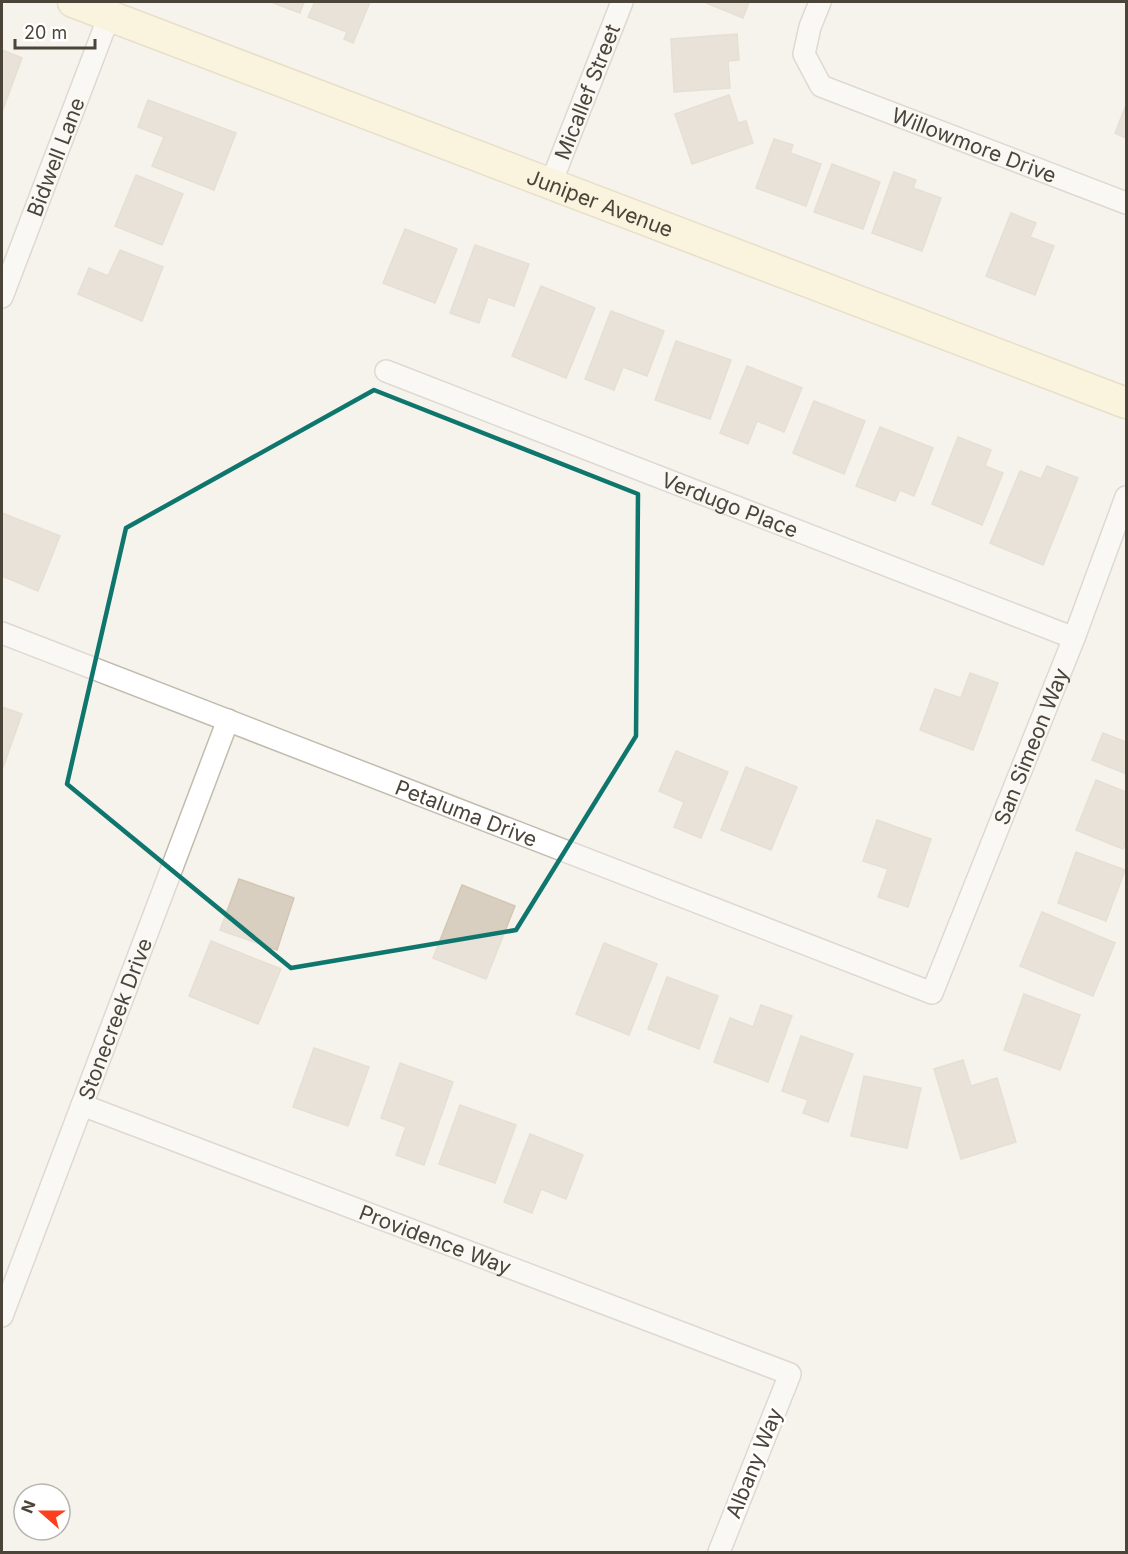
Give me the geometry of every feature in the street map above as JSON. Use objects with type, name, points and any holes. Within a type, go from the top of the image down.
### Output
[{"type":"street","name":"Juniper Avenue","points":[[73,2],[1126,403]]},
{"type":"street","name":"Micallef Street","points":[[552,183],[622,2]]},
{"type":"street","name":"Willowmore Drive","points":[[820,2],[810,27],[804,54],[821,86],[1126,203]]},
{"type":"street","name":"Bidwell Lane","points":[[2,297],[109,16]]},
{"type":"street","name":"Verdugo Place","points":[[386,371],[1074,638]]},
{"type":"street","name":"San Simeon Way","points":[[932,993],[1074,638],[1126,496]]},
{"type":"street","name":"Petaluma Drive","points":[[2,633],[932,993]]},
{"type":"street","name":"Stonecreek Drive","points":[[2,1316],[228,720]]},
{"type":"street","name":"Providence Way","points":[[82,1105],[790,1374]]},
{"type":"street","name":"Albany Way","points":[[719,1552],[790,1374]]},
{"type":"highlighted area","points":[[374,390],[638,494],[636,736],[516,930],[291,968],[67,784],[126,528]]},
{"type":"building","points":[[271,2],[304,2],[300,13]]},
{"type":"building","points":[[315,2],[370,2],[353,43],[344,39],[347,32],[308,17]]},
{"type":"building","points":[[704,2],[749,2],[743,18]]},
{"type":"building","points":[[737,34],[739,60],[728,61],[730,88],[674,92],[671,39]]},
{"type":"building","points":[[2,50],[22,58],[2,112]]},
{"type":"building","points":[[729,95],[738,123],[746,121],[753,143],[692,164],[675,114]]},
{"type":"building","points":[[148,100],[236,133],[214,190],[152,166],[164,137],[138,127]]},
{"type":"building","points":[[1126,105],[1126,138],[1115,133]]},
{"type":"building","points":[[774,139],[793,145],[790,153],[821,164],[806,206],[756,188]]},
{"type":"building","points":[[832,164],[880,182],[863,229],[814,212]]},
{"type":"building","points":[[894,172],[916,180],[913,188],[941,198],[922,251],[872,233]]},
{"type":"building","points":[[136,175],[183,194],[162,245],[115,226]]},
{"type":"building","points":[[1011,213],[1036,223],[1030,237],[1054,246],[1035,295],[986,276]]},
{"type":"building","points":[[405,229],[457,249],[435,303],[383,283]]},
{"type":"building","points":[[475,245],[529,264],[514,306],[488,297],[479,323],[450,313]]},
{"type":"building","points":[[120,250],[163,267],[142,321],[78,294],[89,268],[108,276]]},
{"type":"building","points":[[541,286],[595,308],[566,378],[512,356]]},
{"type":"building","points":[[611,311],[664,331],[647,376],[623,367],[614,390],[585,379]]},
{"type":"building","points":[[676,341],[731,360],[710,419],[655,400]]},
{"type":"building","points":[[747,366],[802,388],[784,432],[757,421],[748,444],[720,433]]},
{"type":"building","points":[[814,401],[865,421],[844,474],[793,453]]},
{"type":"building","points":[[880,427],[933,448],[914,496],[900,490],[895,501],[856,486]]},
{"type":"building","points":[[958,437],[991,450],[985,466],[1003,473],[982,525],[932,504]]},
{"type":"building","points":[[1047,466],[1078,478],[1043,565],[990,543],[1020,471],[1041,479]]},
{"type":"building","points":[[2,513],[60,536],[38,591],[2,576]]},
{"type":"building","points":[[970,673],[998,683],[973,750],[920,730],[935,689],[961,698]]},
{"type":"building","points":[[2,707],[22,714],[2,770]]},
{"type":"building","points":[[1103,733],[1126,742],[1126,774],[1092,760]]},
{"type":"building","points":[[676,751],[728,772],[701,838],[674,827],[684,802],[659,791]]},
{"type":"building","points":[[746,767],[797,787],[771,850],[721,830]]},
{"type":"building","points":[[1096,780],[1126,792],[1126,841],[1123,849],[1076,830]]},
{"type":"building","points":[[877,820],[931,839],[908,907],[878,897],[888,869],[863,861]]},
{"type":"building","points":[[1076,852],[1125,870],[1106,921],[1058,903]]},
{"type":"building","points":[[239,879],[294,898],[277,950],[220,930]]},
{"type":"building","points":[[462,885],[515,906],[486,979],[433,958]]},
{"type":"building","points":[[1042,912],[1115,943],[1093,996],[1020,966]]},
{"type":"building","points":[[211,941],[281,969],[258,1024],[189,996]]},
{"type":"building","points":[[604,943],[657,964],[629,1035],[576,1014]]},
{"type":"building","points":[[667,977],[718,996],[699,1049],[648,1029]]},
{"type":"building","points":[[1024,994],[1080,1015],[1060,1070],[1004,1050]]},
{"type":"building","points":[[761,1005],[792,1016],[768,1082],[714,1062],[730,1018],[753,1027]]},
{"type":"building","points":[[801,1036],[853,1054],[828,1122],[803,1113],[808,1100],[782,1091]]},
{"type":"building","points":[[314,1048],[369,1067],[348,1126],[293,1107]]},
{"type":"building","points":[[963,1060],[971,1086],[997,1078],[1016,1142],[961,1159],[934,1069]]},
{"type":"building","points":[[400,1063],[453,1082],[424,1165],[396,1155],[406,1127],[381,1118]]},
{"type":"building","points":[[864,1076],[921,1088],[907,1148],[851,1136]]},
{"type":"building","points":[[460,1105],[516,1125],[495,1183],[439,1164]]},
{"type":"building","points":[[530,1134],[583,1155],[566,1199],[541,1189],[532,1213],[504,1202]]}]
